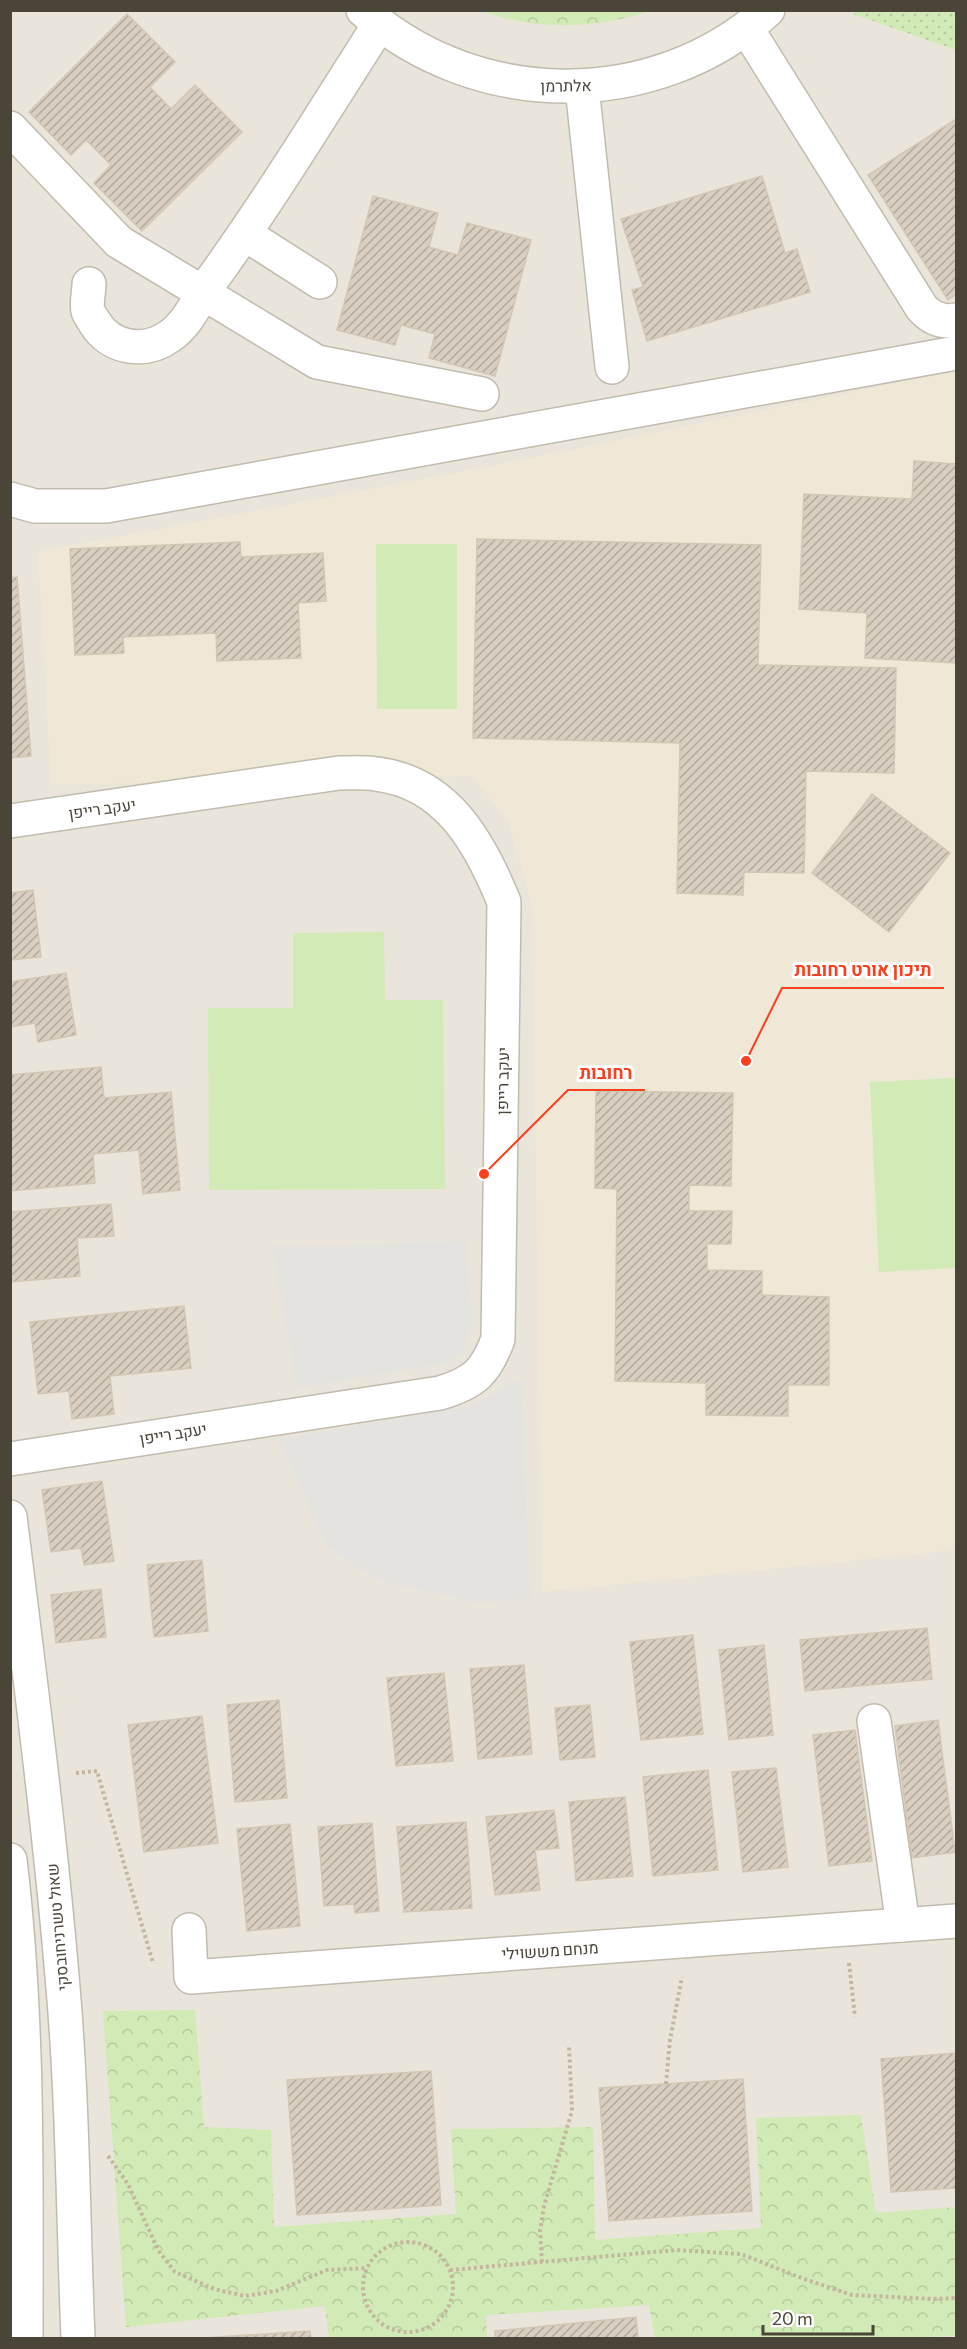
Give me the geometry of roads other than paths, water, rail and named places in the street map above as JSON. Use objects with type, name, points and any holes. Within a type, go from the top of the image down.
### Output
[{"type":"street","name":"אלתרמן","points":[[371,18],[426,53],[475,74],[528,85],[582,87],[641,78],[696,58],[758,20]]},
{"type":"street","points":[[89,284],[88,311],[100,330],[115,343],[134,348],[152,345],[170,336],[184,322],[202,292],[244,234],[371,18]]},
{"type":"street","points":[[758,20],[922,308],[931,317],[957,320]]},
{"type":"street","points":[[582,87],[612,367]]},
{"type":"street","points":[[10,128],[119,242],[317,362],[482,394]]},
{"type":"street","points":[[244,234],[320,282]]},
{"type":"street","points":[[10,499],[35,506],[106,506],[957,354]]},
{"type":"street","name":"יעקב רייפן","points":[[10,821],[339,773],[376,774],[405,780],[429,792],[455,814],[488,863],[504,902],[498,1339],[491,1359],[481,1373],[462,1386],[440,1393],[10,1459]]},
{"type":"street","name":"שאול טשרניחובסקי","points":[[10,1517],[44,1777],[63,1977],[78,2338]]},
{"type":"street","points":[[874,1721],[903,1925]]},
{"type":"street","points":[[10,1860],[20,1961],[26,2080],[28,2205],[26,2338]]},
{"type":"street","name":"מנחם מששוילי","points":[[189,1930],[191,1977],[957,1921]]},
{"type":"place","name":"תיכון אורט רחובות","points":[[746,1061]]},
{"type":"place","name":"רחובות","points":[[484,1174]]}]
